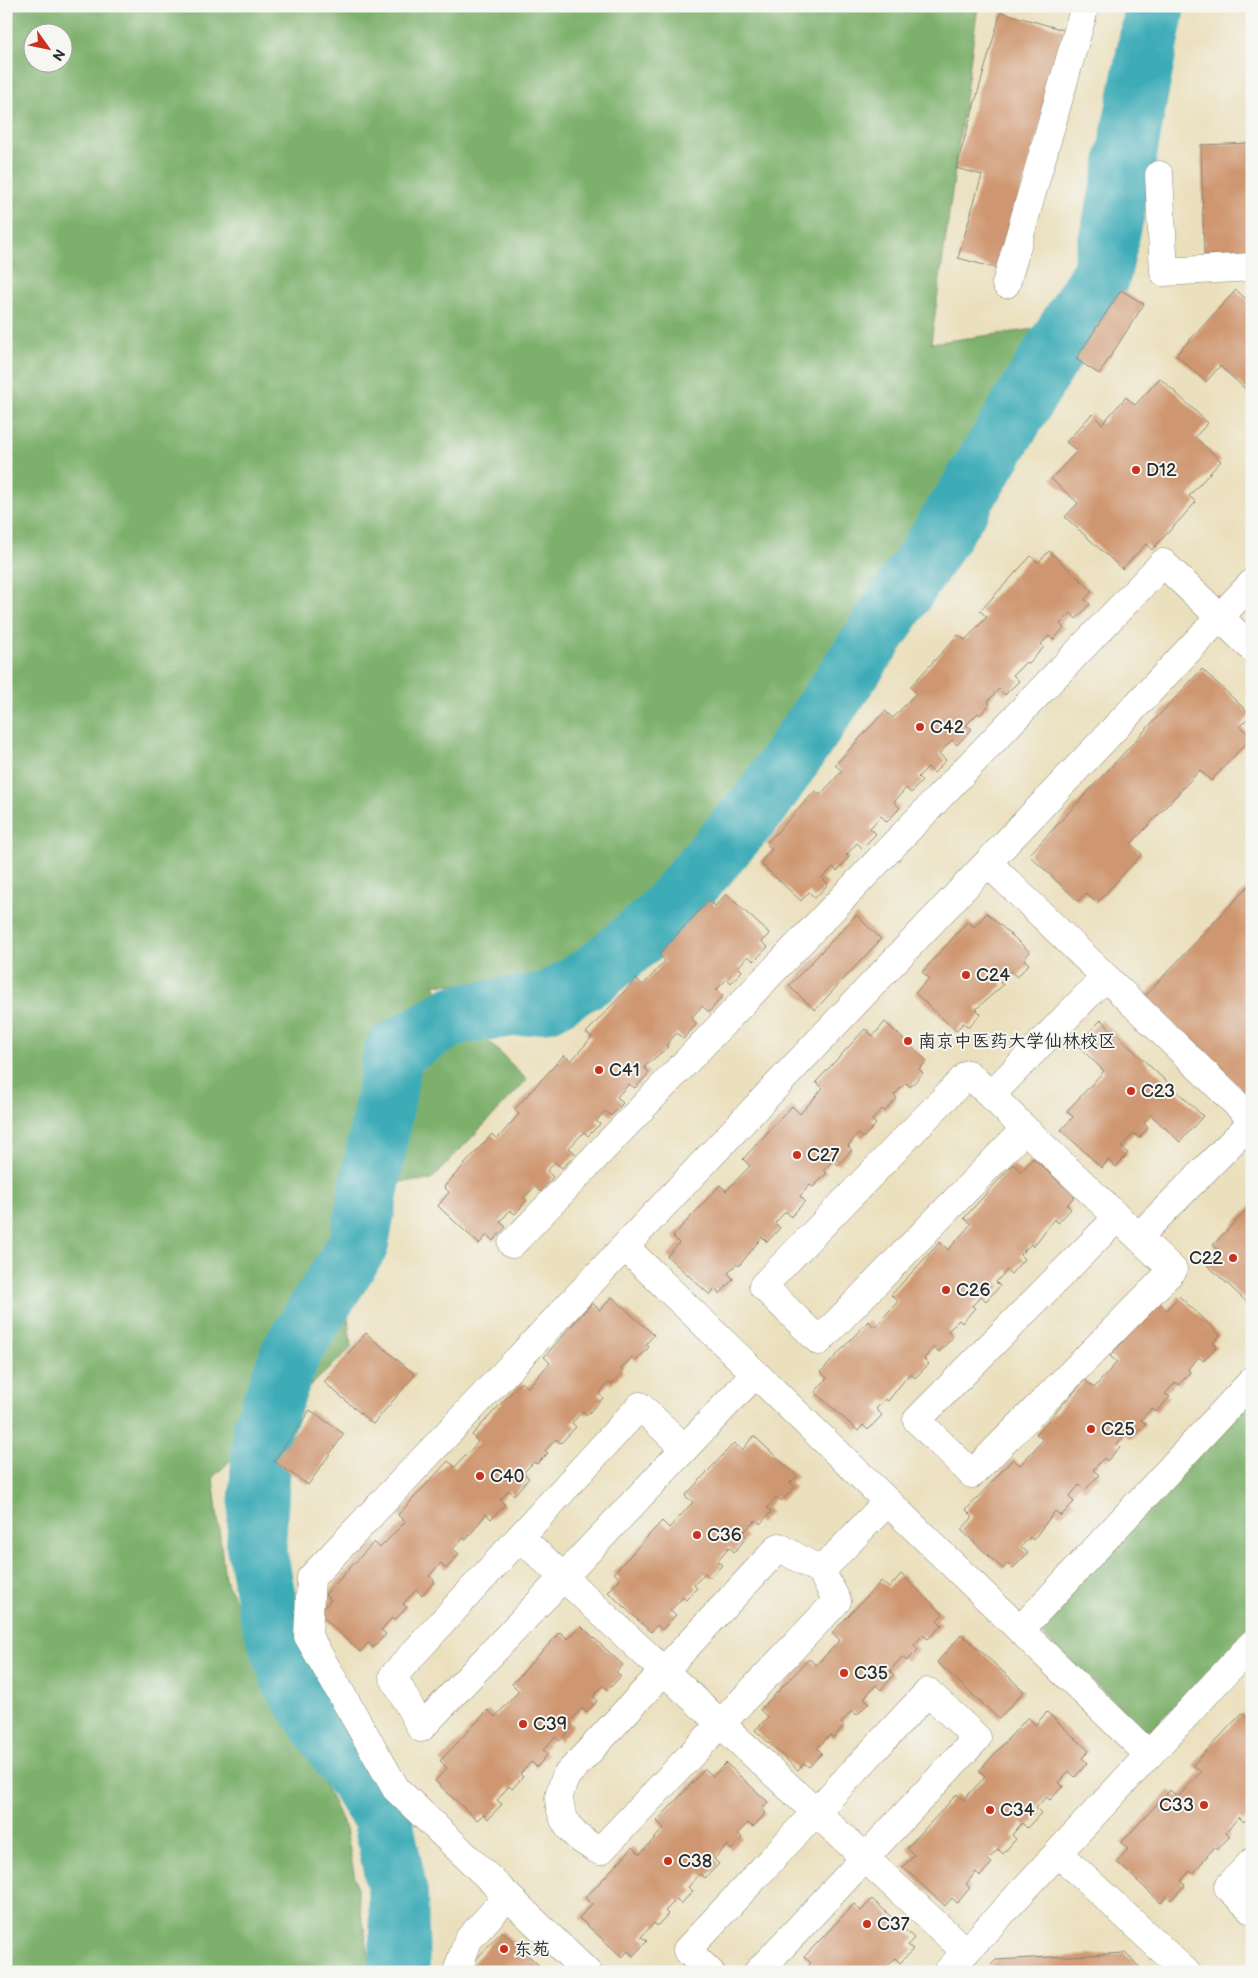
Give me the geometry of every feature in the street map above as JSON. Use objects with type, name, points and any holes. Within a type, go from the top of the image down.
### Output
[{"type":"lane","points":[[1006,284],[1077,8]]},
{"type":"lane","points":[[1159,175],[1164,272],[1252,267]]},
{"type":"lane","points":[[512,1244],[1163,563],[1252,648]]},
{"type":"lane","points":[[587,1972],[396,1789],[308,1636],[310,1578],[1252,583]]},
{"type":"lane","points":[[988,863],[1252,1120],[1139,1236]]},
{"type":"lane","points":[[991,1095],[1105,977]]},
{"type":"lane","points":[[1025,1128],[819,1341],[763,1286],[968,1074],[991,1095],[1118,1217],[1139,1236],[1173,1270],[972,1474],[917,1420],[1118,1217]]},
{"type":"lane","points":[[624,1247],[1149,1755]]},
{"type":"lane","points":[[684,1448],[640,1406],[393,1676],[421,1728],[755,1374]]},
{"type":"lane","points":[[1020,1630],[1252,1381]]},
{"type":"lane","points":[[821,1571],[887,1502]]},
{"type":"lane","points":[[520,1537],[966,1952]]},
{"type":"lane","points":[[779,1547],[821,1571],[837,1601],[600,1851],[579,1841],[565,1824],[559,1797],[566,1776],[664,1671],[779,1547]]},
{"type":"lane","points":[[947,1972],[1252,1644]]},
{"type":"lane","points":[[710,1972],[687,1950],[928,1692],[977,1738],[758,1972]]},
{"type":"lane","points":[[1058,1853],[1186,1972]]},
{"type":"lane","points":[[1252,1862],[1228,1887],[1252,1910]]},
{"type":"lane","points":[[457,1972],[468,1940],[508,1896]]},
{"type":"green space","points":[[6,6],[978,6],[931,343],[1050,327],[962,466],[724,816],[598,953],[536,985],[433,984],[527,1080],[431,1180],[381,1183],[347,1304],[351,1348],[213,1477],[225,1579],[346,1829],[370,1961],[366,1972],[6,1972]]},
{"type":"green space","points":[[1252,1389],[1252,1623],[1153,1729],[1145,1730],[1035,1628]]},
{"type":"building","points":[[1001,12],[1067,31],[999,269],[958,258],[982,175],[956,168]]},
{"type":"building","points":[[1252,143],[1252,253],[1204,255],[1201,145]]},
{"type":"building","points":[[1121,290],[1144,304],[1099,374],[1076,359]]},
{"type":"building","points":[[1236,290],[1252,304],[1252,395],[1220,366],[1206,382],[1176,355]]},
{"type":"building","name":"D12","points":[[1160,378],[1208,423],[1195,437],[1221,461],[1189,496],[1196,502],[1152,550],[1146,544],[1122,569],[1065,517],[1078,503],[1051,479],[1077,451],[1066,442],[1092,414],[1102,424],[1126,397],[1135,405]]},
{"type":"building","name":"C42","points":[[1049,551],[1092,591],[1085,599],[1090,604],[1076,619],[1071,613],[1060,624],[1064,628],[1053,640],[1049,636],[1041,644],[1044,647],[1028,664],[1026,662],[1013,675],[1019,681],[1005,695],[999,689],[988,701],[990,704],[980,715],[978,713],[966,725],[972,729],[957,745],[952,740],[939,754],[946,760],[934,773],[928,767],[918,777],[922,781],[911,793],[906,788],[894,802],[900,808],[887,822],[881,816],[870,828],[876,834],[862,848],[857,843],[846,855],[849,857],[837,871],[833,867],[822,878],[828,884],[815,898],[809,892],[801,901],[760,863],[772,849],[766,844],[815,791],[820,795],[842,771],[835,765],[885,711],[893,718],[916,693],[910,687],[958,635],[965,640],[987,617],[980,611],[1031,556],[1038,563]]},
{"type":"building","points":[[1202,669],[1251,715],[1240,726],[1252,737],[1211,781],[1200,770],[1131,844],[1142,854],[1097,903],[1086,893],[1078,901],[1029,855]]},
{"type":"building","points":[[1252,882],[1252,1099],[1144,997]]},
{"type":"building","name":"C41","points":[[726,894],[770,934],[762,942],[768,947],[754,961],[748,956],[738,967],[742,971],[731,983],[727,979],[716,990],[723,996],[709,1012],[702,1006],[691,1018],[697,1024],[683,1039],[677,1033],[666,1045],[668,1047],[644,1067],[649,1073],[635,1088],[629,1084],[617,1097],[623,1103],[611,1116],[605,1111],[596,1121],[600,1124],[588,1136],[584,1132],[569,1148],[576,1154],[562,1168],[555,1162],[547,1171],[553,1177],[540,1192],[535,1186],[524,1198],[527,1200],[515,1214],[510,1210],[500,1222],[506,1227],[493,1241],[487,1235],[479,1244],[438,1206],[449,1192],[444,1187],[492,1134],[497,1139],[519,1114],[514,1110],[564,1055],[571,1061],[592,1037],[586,1033],[636,979],[643,985],[665,961],[659,954],[709,900],[715,906]]},
{"type":"building","name":"C24","points":[[987,913],[1030,952],[1024,959],[1029,964],[1017,977],[1010,971],[1000,983],[1003,985],[976,1009],[981,1014],[969,1027],[963,1023],[956,1031],[915,993],[929,978],[922,972],[968,921],[974,927]]},
{"type":"building","points":[[856,915],[881,939],[815,1010],[789,986]]},
{"type":"building","name":"C23","points":[[1101,1020],[1203,1116],[1180,1142],[1151,1115],[1144,1123],[1148,1128],[1139,1138],[1134,1133],[1121,1147],[1128,1153],[1116,1167],[1108,1160],[1102,1168],[1061,1130],[1073,1117],[1067,1111],[1104,1071],[1077,1045]]},
{"type":"building","name":"C27","points":[[885,1022],[927,1061],[919,1069],[923,1073],[910,1087],[906,1083],[894,1095],[897,1098],[885,1111],[882,1109],[872,1120],[876,1124],[863,1138],[858,1134],[848,1146],[852,1150],[838,1165],[833,1160],[824,1170],[827,1173],[813,1187],[810,1185],[800,1196],[805,1201],[791,1217],[786,1211],[775,1223],[780,1228],[767,1242],[762,1237],[739,1266],[737,1264],[728,1273],[733,1279],[720,1294],[714,1289],[710,1295],[667,1256],[679,1243],[673,1236],[720,1185],[726,1191],[750,1166],[743,1159],[792,1106],[800,1114],[823,1088],[816,1082],[865,1029],[873,1036]]},
{"type":"building","name":"C26","points":[[1033,1158],[1075,1196],[1067,1205],[1071,1209],[1058,1223],[1054,1219],[1033,1247],[1031,1244],[1020,1255],[1024,1259],[1011,1274],[1007,1270],[996,1282],[1000,1286],[986,1301],[981,1296],[972,1306],[975,1308],[962,1323],[959,1320],[948,1331],[953,1337],[939,1352],[934,1347],[924,1359],[929,1364],[915,1378],[910,1373],[888,1401],[885,1399],[876,1409],[882,1415],[868,1430],[863,1425],[858,1431],[815,1392],[827,1378],[821,1372],[868,1321],[875,1327],[898,1301],[891,1295],[940,1242],[948,1250],[971,1224],[964,1218],[1013,1164],[1021,1172]]},
{"type":"building","name":"C22","points":[[1252,1204],[1252,1299],[1248,1303],[1207,1265],[1220,1251],[1213,1245]]},
{"type":"building","name":"C25","points":[[1179,1296],[1220,1335],[1213,1343],[1217,1346],[1203,1361],[1199,1357],[1188,1369],[1190,1372],[1179,1385],[1176,1382],[1165,1394],[1170,1397],[1156,1412],[1152,1408],[1141,1420],[1146,1424],[1131,1439],[1126,1434],[1117,1444],[1120,1447],[1107,1461],[1104,1458],[1093,1470],[1099,1475],[1085,1490],[1079,1485],[1069,1497],[1074,1502],[1061,1516],[1055,1511],[1033,1540],[1030,1537],[1021,1547],[1028,1553],[1013,1568],[1008,1563],[1003,1569],[961,1530],[973,1517],[966,1510],[1013,1459],[1020,1465],[1043,1440],[1036,1434],[1085,1380],[1094,1388],[1117,1362],[1110,1356],[1159,1302],[1167,1310]]},
{"type":"building","name":"C40","points":[[612,1297],[654,1335],[646,1344],[649,1347],[636,1361],[632,1357],[621,1369],[623,1372],[611,1385],[609,1382],[599,1394],[603,1398],[587,1415],[583,1411],[572,1423],[576,1427],[561,1443],[556,1439],[545,1451],[548,1453],[537,1464],[534,1462],[523,1473],[529,1478],[514,1495],[509,1490],[500,1500],[505,1505],[491,1519],[486,1514],[466,1540],[463,1538],[453,1549],[459,1554],[446,1569],[441,1563],[429,1576],[435,1581],[422,1595],[416,1590],[403,1604],[407,1607],[395,1620],[392,1618],[381,1630],[386,1634],[373,1648],[368,1643],[360,1652],[319,1613],[331,1600],[325,1595],[374,1542],[380,1548],[405,1522],[398,1515],[448,1461],[455,1467],[478,1442],[472,1435],[521,1382],[527,1388],[550,1363],[544,1357],[592,1303],[600,1310]]},
{"type":"building","points":[[366,1333],[415,1375],[373,1424],[324,1382]]},
{"type":"building","points":[[310,1410],[344,1434],[308,1485],[274,1461]]},
{"type":"building","name":"C36","points":[[754,1436],[797,1476],[790,1483],[795,1487],[781,1501],[776,1497],[767,1508],[771,1512],[760,1524],[756,1520],[743,1533],[747,1537],[734,1552],[729,1547],[717,1561],[722,1565],[710,1578],[705,1573],[694,1585],[697,1588],[686,1600],[683,1597],[670,1611],[676,1615],[662,1630],[657,1625],[651,1632],[608,1592],[620,1579],[614,1573],[662,1521],[669,1528],[693,1502],[685,1496],[734,1443],[742,1450]]},
{"type":"building","name":"C35","points":[[901,1574],[943,1614],[937,1620],[942,1625],[928,1639],[923,1635],[914,1645],[918,1650],[907,1661],[902,1657],[890,1671],[894,1675],[881,1690],[876,1685],[864,1698],[869,1703],[857,1715],[852,1711],[841,1723],[844,1726],[833,1738],[830,1735],[817,1748],[822,1753],[809,1767],[804,1763],[798,1770],[755,1730],[768,1717],[760,1710],[809,1659],[816,1665],[840,1640],[832,1633],[881,1581],[889,1588]]},
{"type":"building","name":"C39","points":[[581,1626],[623,1665],[616,1672],[621,1676],[608,1690],[603,1686],[593,1696],[597,1701],[586,1713],[582,1708],[569,1722],[573,1726],[560,1741],[555,1737],[543,1750],[548,1754],[537,1767],[531,1762],[520,1774],[523,1777],[512,1789],[509,1786],[497,1800],[502,1804],[488,1819],[484,1814],[477,1820],[435,1781],[447,1768],[440,1761],[488,1710],[495,1717],[519,1691],[512,1684],[560,1632],[568,1639]]},
{"type":"building","points":[[962,1634],[1024,1691],[999,1719],[937,1662]]},
{"type":"building","name":"C34","points":[[1047,1712],[1089,1751],[1082,1758],[1087,1763],[1075,1777],[1069,1771],[1059,1783],[1063,1786],[1050,1800],[1046,1797],[1036,1808],[1041,1813],[1027,1828],[1022,1823],[1012,1835],[1016,1839],[1003,1854],[998,1849],[988,1860],[992,1863],[980,1876],[976,1872],[966,1884],[970,1888],[957,1903],[952,1898],[945,1906],[903,1867],[914,1855],[907,1848],[957,1794],[963,1800],[985,1777],[979,1771],[1028,1717],[1035,1725]]},
{"type":"building","name":"C33","points":[[1242,1713],[1250,1720],[1252,1718],[1252,1813],[1244,1822],[1239,1817],[1226,1832],[1230,1836],[1217,1850],[1214,1847],[1193,1874],[1190,1871],[1181,1881],[1185,1885],[1171,1900],[1167,1896],[1161,1903],[1117,1862],[1128,1849],[1121,1843],[1170,1790],[1178,1797],[1201,1772],[1193,1765]]},
{"type":"building","name":"C38","points":[[726,1763],[768,1802],[762,1809],[766,1813],[753,1827],[748,1823],[738,1833],[742,1838],[731,1850],[727,1845],[714,1859],[719,1864],[705,1878],[700,1874],[688,1887],[693,1891],[681,1904],[677,1899],[665,1911],[668,1914],[657,1926],[654,1923],[641,1937],[647,1941],[633,1956],[628,1951],[622,1957],[579,1918],[592,1904],[585,1898],[633,1847],[640,1854],[664,1828],[657,1821],[705,1769],[713,1776]]},
{"type":"building","name":"C37","points":[[872,1899],[914,1938],[908,1945],[913,1949],[900,1963],[895,1958],[885,1969],[887,1972],[803,1972],[811,1963],[804,1957],[854,1904],[861,1911]]},
{"type":"building","name":"东苑","points":[[502,1931],[546,1972],[473,1972],[469,1967]]},
{"type":"building","points":[[1125,1953],[1145,1972],[984,1972],[996,1960]]},
{"type":"waterway","points":[[400,1972],[398,1894],[382,1816],[292,1682],[269,1614],[256,1545],[263,1427],[291,1352],[359,1244],[394,1051],[455,1015],[548,1002],[595,974],[659,920],[762,801],[882,625],[961,504],[1101,274],[1122,180],[1155,6]]},
{"type":"place","name":"D12","points":[[1136,470]]},
{"type":"place","name":"C42","points":[[920,727]]},
{"type":"place","name":"C24","points":[[966,975]]},
{"type":"place","name":"南京中医药大学仙林校区","points":[[908,1041]]},
{"type":"place","name":"C41","points":[[599,1070]]},
{"type":"place","name":"C23","points":[[1131,1091]]},
{"type":"place","name":"C27","points":[[797,1155]]},
{"type":"place","name":"C22","points":[[1233,1258]]},
{"type":"place","name":"C26","points":[[946,1290]]},
{"type":"place","name":"C25","points":[[1091,1429]]},
{"type":"place","name":"C40","points":[[480,1476]]},
{"type":"place","name":"C36","points":[[697,1535]]},
{"type":"place","name":"C35","points":[[844,1673]]},
{"type":"place","name":"C39","points":[[523,1724]]},
{"type":"place","name":"C33","points":[[1204,1805]]},
{"type":"place","name":"C34","points":[[990,1810]]},
{"type":"place","name":"C38","points":[[668,1861]]},
{"type":"place","name":"C37","points":[[867,1924]]},
{"type":"place","name":"东苑","points":[[504,1949]]}]
